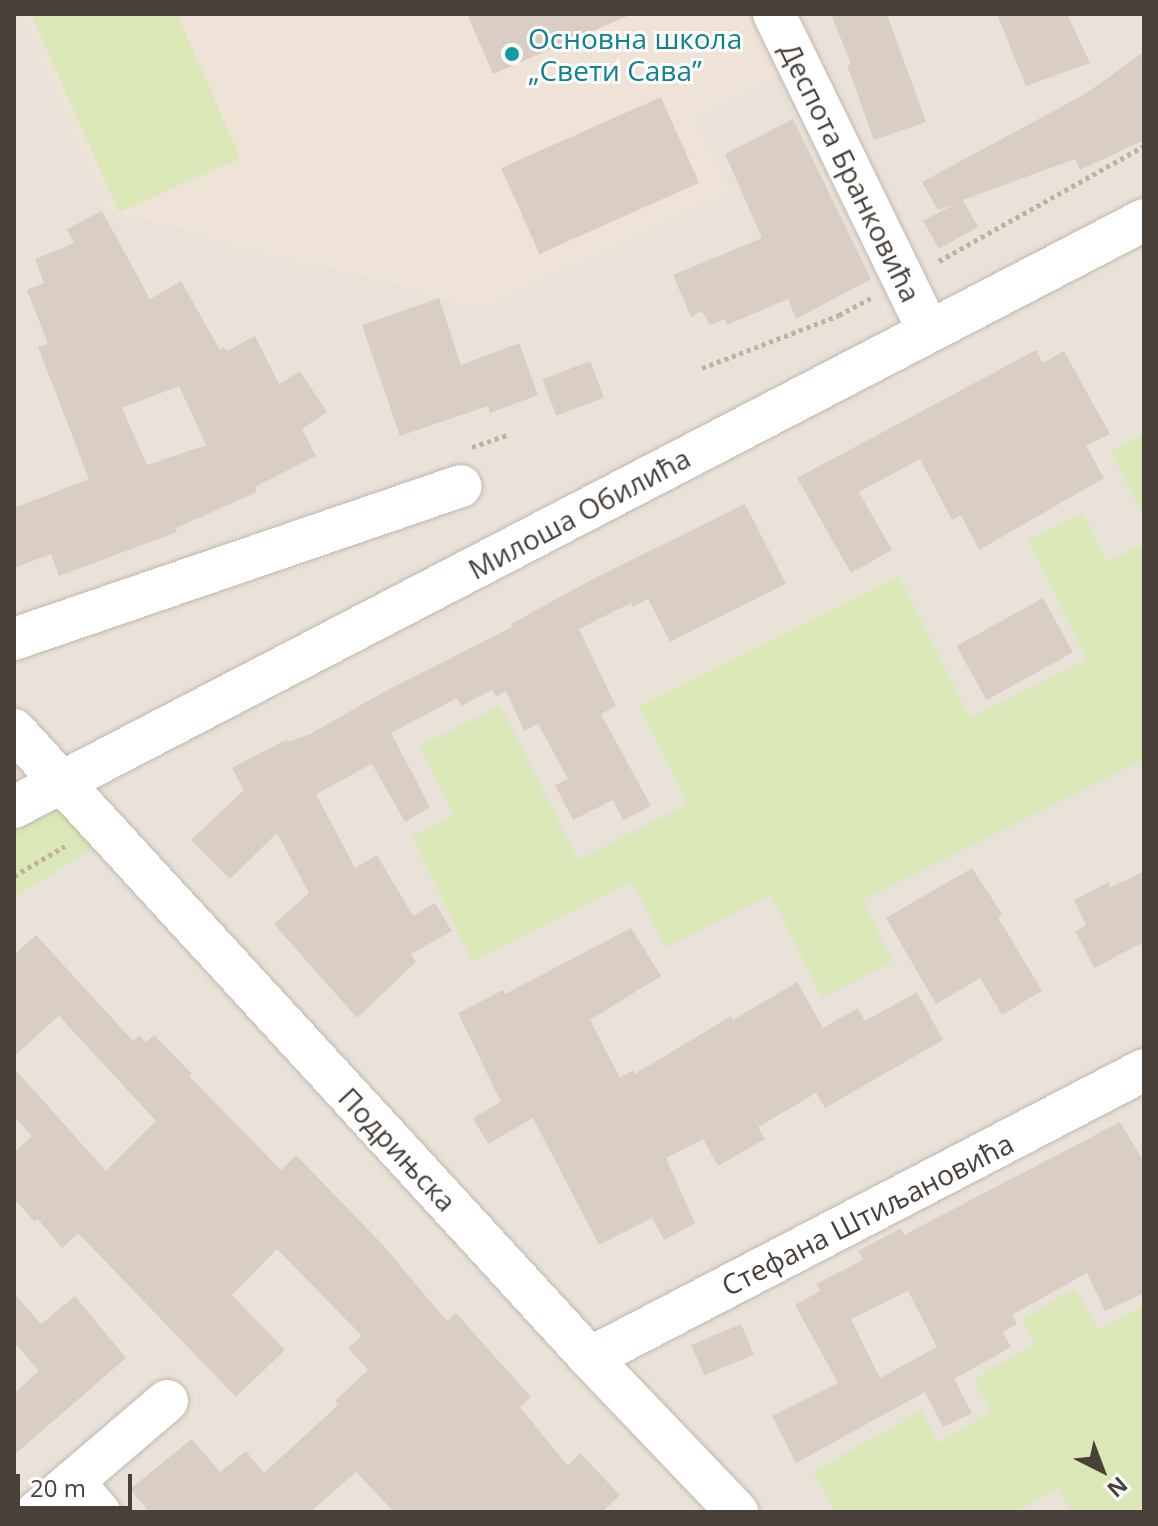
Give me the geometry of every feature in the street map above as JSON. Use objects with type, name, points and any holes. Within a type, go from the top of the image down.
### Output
[{"type":"street","name":"Деспота Бранковића","points":[[774,14],[928,330]]},
{"type":"street","name":"Милоша Обилића","points":[[14,807],[1144,220]]},
{"type":"street","points":[[14,639],[460,486]]},
{"type":"street","name":"Подрињска","points":[[14,730],[590,1358],[737,1512]]},
{"type":"street","name":"Стефана Штиљановића","points":[[590,1358],[1144,1070]]},
{"type":"street","points":[[37,1512],[86,1497],[167,1401]]},
{"type":"path","points":[[702,368],[839,315],[1144,146]]},
{"type":"path","points":[[14,876],[100,825]]},
{"type":"shaded area","points":[[14,14],[1144,14],[1144,1512],[14,1512]]},
{"type":"shaded area","points":[[20,14],[746,14],[775,76],[695,116],[731,190],[480,308],[108,212]]},
{"type":"green space","points":[[31,14],[177,14],[240,158],[119,212]]},
{"type":"green space","points":[[1144,434],[1144,518],[1111,451]]},
{"type":"green space","points":[[1083,512],[1107,562],[1144,544],[1144,724],[1140,726],[1144,734],[1144,759],[862,900],[892,962],[822,998],[771,894],[665,947],[632,882],[473,961],[412,837],[454,815],[420,746],[500,706],[578,860],[688,804],[639,706],[899,576],[970,718],[1087,660],[1028,540]]},
{"type":"green space","points":[[42,783],[95,847],[14,897],[14,798]]},
{"type":"green space","points":[[1075,1289],[1099,1330],[1144,1305],[1144,1512],[1072,1512],[1058,1488],[1015,1512],[836,1512],[813,1472],[921,1411],[938,1442],[992,1412],[974,1379],[1035,1344],[1022,1319]]},
{"type":"building","name":"Основна школа „Свети Сава”","points":[[467,14],[632,14],[493,74]]},
{"type":"building","points":[[831,14],[887,14],[926,122],[874,140],[847,65],[851,64]]},
{"type":"building","points":[[997,14],[1067,14],[1090,63],[1026,86]]},
{"type":"building","points":[[1144,52],[1144,140],[1080,170],[1075,159],[963,200],[978,227],[939,249],[923,221],[955,204],[938,210],[922,182],[1085,94]]},
{"type":"building","points":[[661,97],[699,183],[539,254],[501,168]]},
{"type":"building","points":[[793,119],[871,279],[796,319],[788,299],[727,325],[725,319],[710,325],[702,311],[691,317],[673,275],[762,238],[725,154]]},
{"type":"building","points":[[102,211],[150,299],[181,281],[220,350],[224,347],[227,351],[255,336],[279,384],[300,371],[327,412],[302,429],[316,456],[255,487],[257,492],[176,528],[177,532],[59,576],[51,554],[14,568],[14,508],[89,479],[38,347],[48,344],[27,290],[44,283],[35,259],[74,243],[67,229]],"holes":[[[179,386],[206,445],[147,465],[122,408]]]},
{"type":"building","points":[[439,298],[461,365],[519,343],[538,395],[490,413],[488,406],[400,436],[362,325]]},
{"type":"building","points":[[1036,350],[1043,363],[1064,351],[1110,434],[1086,446],[1104,478],[979,550],[961,515],[952,520],[920,459],[859,492],[892,550],[851,573],[797,478]]},
{"type":"building","points":[[590,361],[604,397],[556,416],[542,379]]},
{"type":"building","points":[[745,504],[786,584],[670,642],[648,599],[633,607],[631,603],[579,629],[616,706],[601,714],[651,806],[623,820],[613,800],[573,820],[555,785],[568,779],[538,724],[524,731],[506,691],[496,697],[492,690],[461,706],[457,698],[391,733],[430,807],[405,822],[372,764],[316,794],[355,868],[377,855],[413,916],[435,903],[452,931],[411,954],[416,962],[357,1018],[274,924],[309,893],[277,833],[230,879],[191,840],[244,790],[232,768],[287,739],[288,742],[310,734],[382,693],[512,627],[511,624],[593,579]]},
{"type":"building","points":[[1043,598],[1073,652],[986,700],[956,646]]},
{"type":"building","points":[[972,868],[1002,914],[998,917],[1042,991],[1002,1015],[980,978],[936,1004],[886,918]]},
{"type":"building","points":[[1144,871],[1144,942],[1094,968],[1075,931],[1086,925],[1074,900],[1109,882],[1109,888]]},
{"type":"building","points":[[631,928],[661,976],[590,1020],[620,1078],[633,1070],[635,1074],[731,1016],[733,1020],[797,982],[823,1028],[858,1008],[865,1021],[917,992],[943,1040],[825,1108],[816,1093],[758,1127],[765,1139],[718,1166],[703,1139],[666,1158],[695,1223],[664,1240],[652,1218],[599,1245],[533,1118],[488,1144],[473,1118],[501,1102],[458,1013],[503,990],[505,994]]},
{"type":"building","points":[[36,935],[133,1041],[139,1035],[146,1042],[154,1035],[192,1074],[189,1076],[281,1170],[296,1155],[382,1244],[447,1321],[456,1313],[531,1397],[520,1407],[568,1466],[580,1453],[620,1495],[602,1512],[394,1512],[356,1472],[310,1512],[149,1512],[130,1489],[192,1439],[220,1472],[246,1451],[264,1473],[338,1405],[335,1401],[368,1370],[348,1348],[362,1336],[277,1249],[232,1295],[285,1350],[236,1397],[78,1233],[62,1248],[38,1219],[35,1222],[14,1199],[14,1152],[32,1136],[14,1116],[14,1068],[106,1171],[156,1121],[59,1016],[14,1056],[14,955]]},
{"type":"building","points":[[1120,1122],[1144,1162],[1144,1293],[1105,1311],[1087,1273],[1012,1315],[1017,1324],[1003,1332],[1011,1347],[954,1379],[972,1413],[943,1427],[925,1392],[796,1463],[772,1416],[838,1383],[795,1305],[820,1291],[816,1284],[863,1260],[858,1251],[901,1228],[904,1235]],"holes":[[[908,1291],[937,1347],[880,1378],[851,1319]]]},
{"type":"building","points":[[14,1293],[41,1324],[75,1296],[126,1358],[14,1455],[14,1393],[39,1371],[14,1342]]},
{"type":"building","points":[[741,1324],[754,1354],[704,1375],[691,1345]]},
{"type":"place","name":"Основна школа „Свети Сава”","points":[[512,54]]}]
